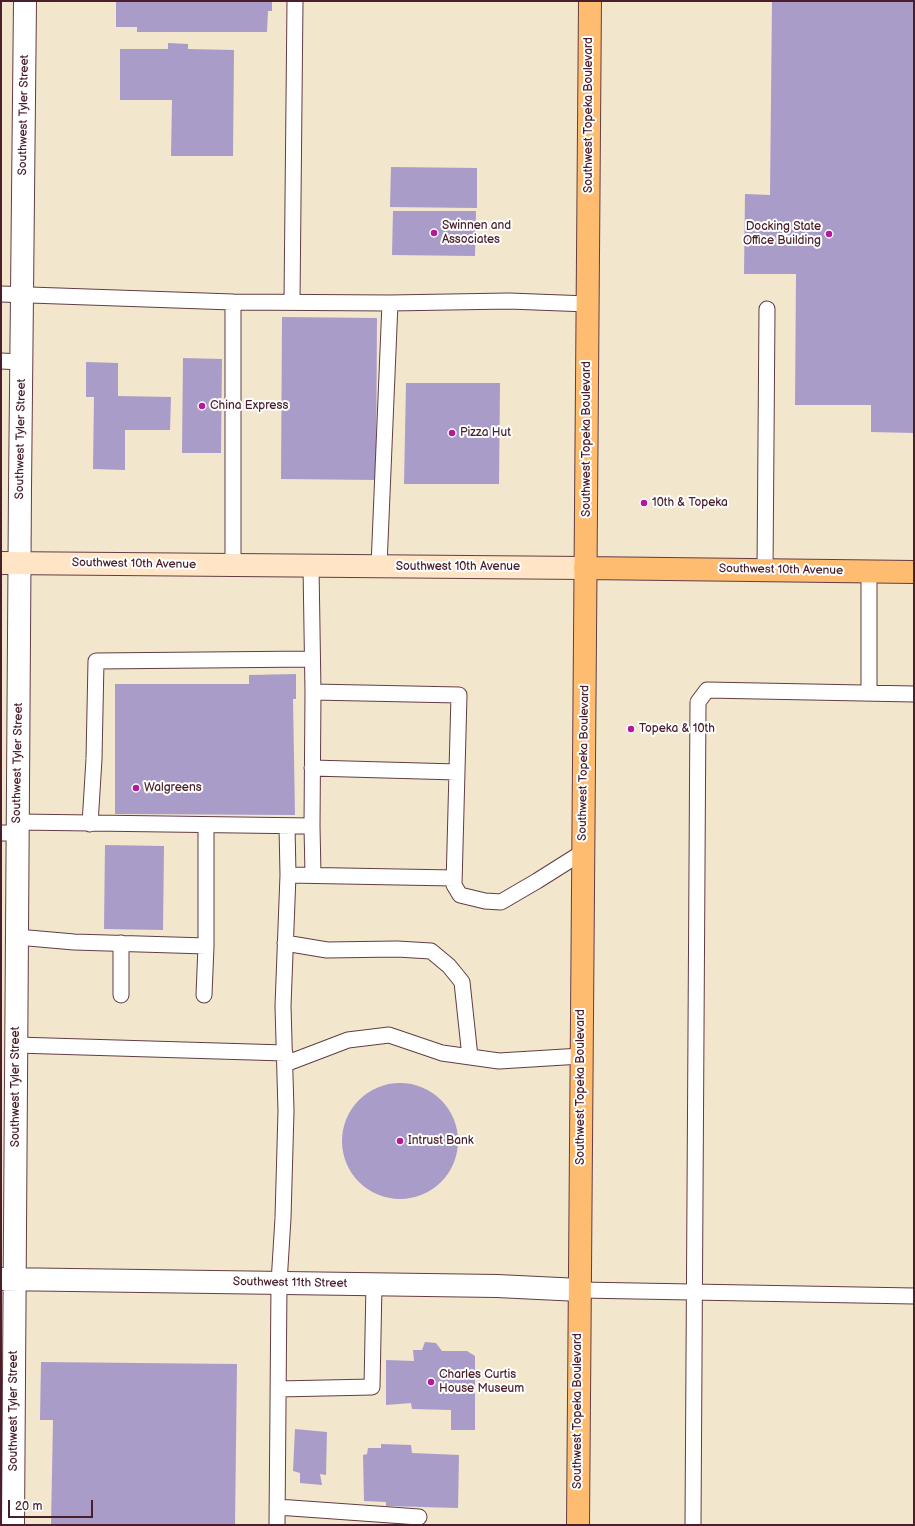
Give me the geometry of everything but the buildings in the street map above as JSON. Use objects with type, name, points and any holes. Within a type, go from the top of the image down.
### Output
[{"type":"main road","name":"Southwest Topeka Boulevard","points":[[578,1525],[590,1]]},
{"type":"main road","name":"Southwest 10th Avenue","points":[[10,563],[914,572]]},
{"type":"street","name":"Southwest Tyler Street","points":[[13,1525],[8,1279],[16,1045],[17,937],[12,829],[10,563],[12,362],[23,294],[26,1]]},
{"type":"street","name":"Southwest 11th Street","points":[[8,1279],[497,1286],[580,1290]]},
{"type":"lane","points":[[292,301],[295,1]]},
{"type":"lane","points":[[1,294],[233,302],[292,301],[390,303],[509,301],[588,304]]},
{"type":"lane","points":[[233,302],[233,565]]},
{"type":"lane","points":[[379,566],[390,303]]},
{"type":"lane","points":[[765,570],[767,309]]},
{"type":"lane","points":[[312,566],[313,875]]},
{"type":"lane","points":[[869,571],[869,693]]},
{"type":"lane","points":[[94,813],[98,764],[96,661],[312,659]]},
{"type":"lane","points":[[693,1525],[698,702],[707,690],[914,694]]},
{"type":"lane","points":[[313,692],[459,696],[454,885],[460,895],[485,901],[501,902],[583,852]]},
{"type":"lane","points":[[312,768],[457,772]]},
{"type":"lane","points":[[12,829],[94,813],[206,824],[312,826]]},
{"type":"lane","points":[[204,995],[206,946],[206,824]]},
{"type":"lane","points":[[277,1525],[279,1283],[283,1218],[286,1111],[283,1006],[288,875],[287,826]]},
{"type":"lane","points":[[288,875],[454,878]]},
{"type":"lane","points":[[17,937],[206,946]]},
{"type":"lane","points":[[121,943],[121,995]]},
{"type":"lane","points":[[285,943],[327,950],[397,949],[431,951],[449,966],[462,982],[470,1057]]},
{"type":"lane","points":[[16,1045],[285,1059],[348,1040],[389,1035],[442,1053],[499,1062],[581,1056]]},
{"type":"lane","points":[[278,1389],[372,1388],[374,1284]]},
{"type":"lane","points":[[580,1290],[914,1296]]},
{"type":"lane","points":[[277,1507],[420,1517]]},
{"type":"place","name":"Swinnen and Associates","points":[[434,233]]},
{"type":"place","name":"Docking State Office Building","points":[[829,234]]},
{"type":"place","name":"China Express","points":[[202,406]]},
{"type":"place","name":"Pizza Hut","points":[[452,433]]},
{"type":"place","name":"10th & Topeka","points":[[644,503]]},
{"type":"place","name":"Topeka & 10th","points":[[631,729]]},
{"type":"place","name":"Walgreens","points":[[136,788]]},
{"type":"place","name":"Intrust Bank","points":[[400,1141]]},
{"type":"place","name":"Charles Curtis House Museum","points":[[431,1382]]}]
